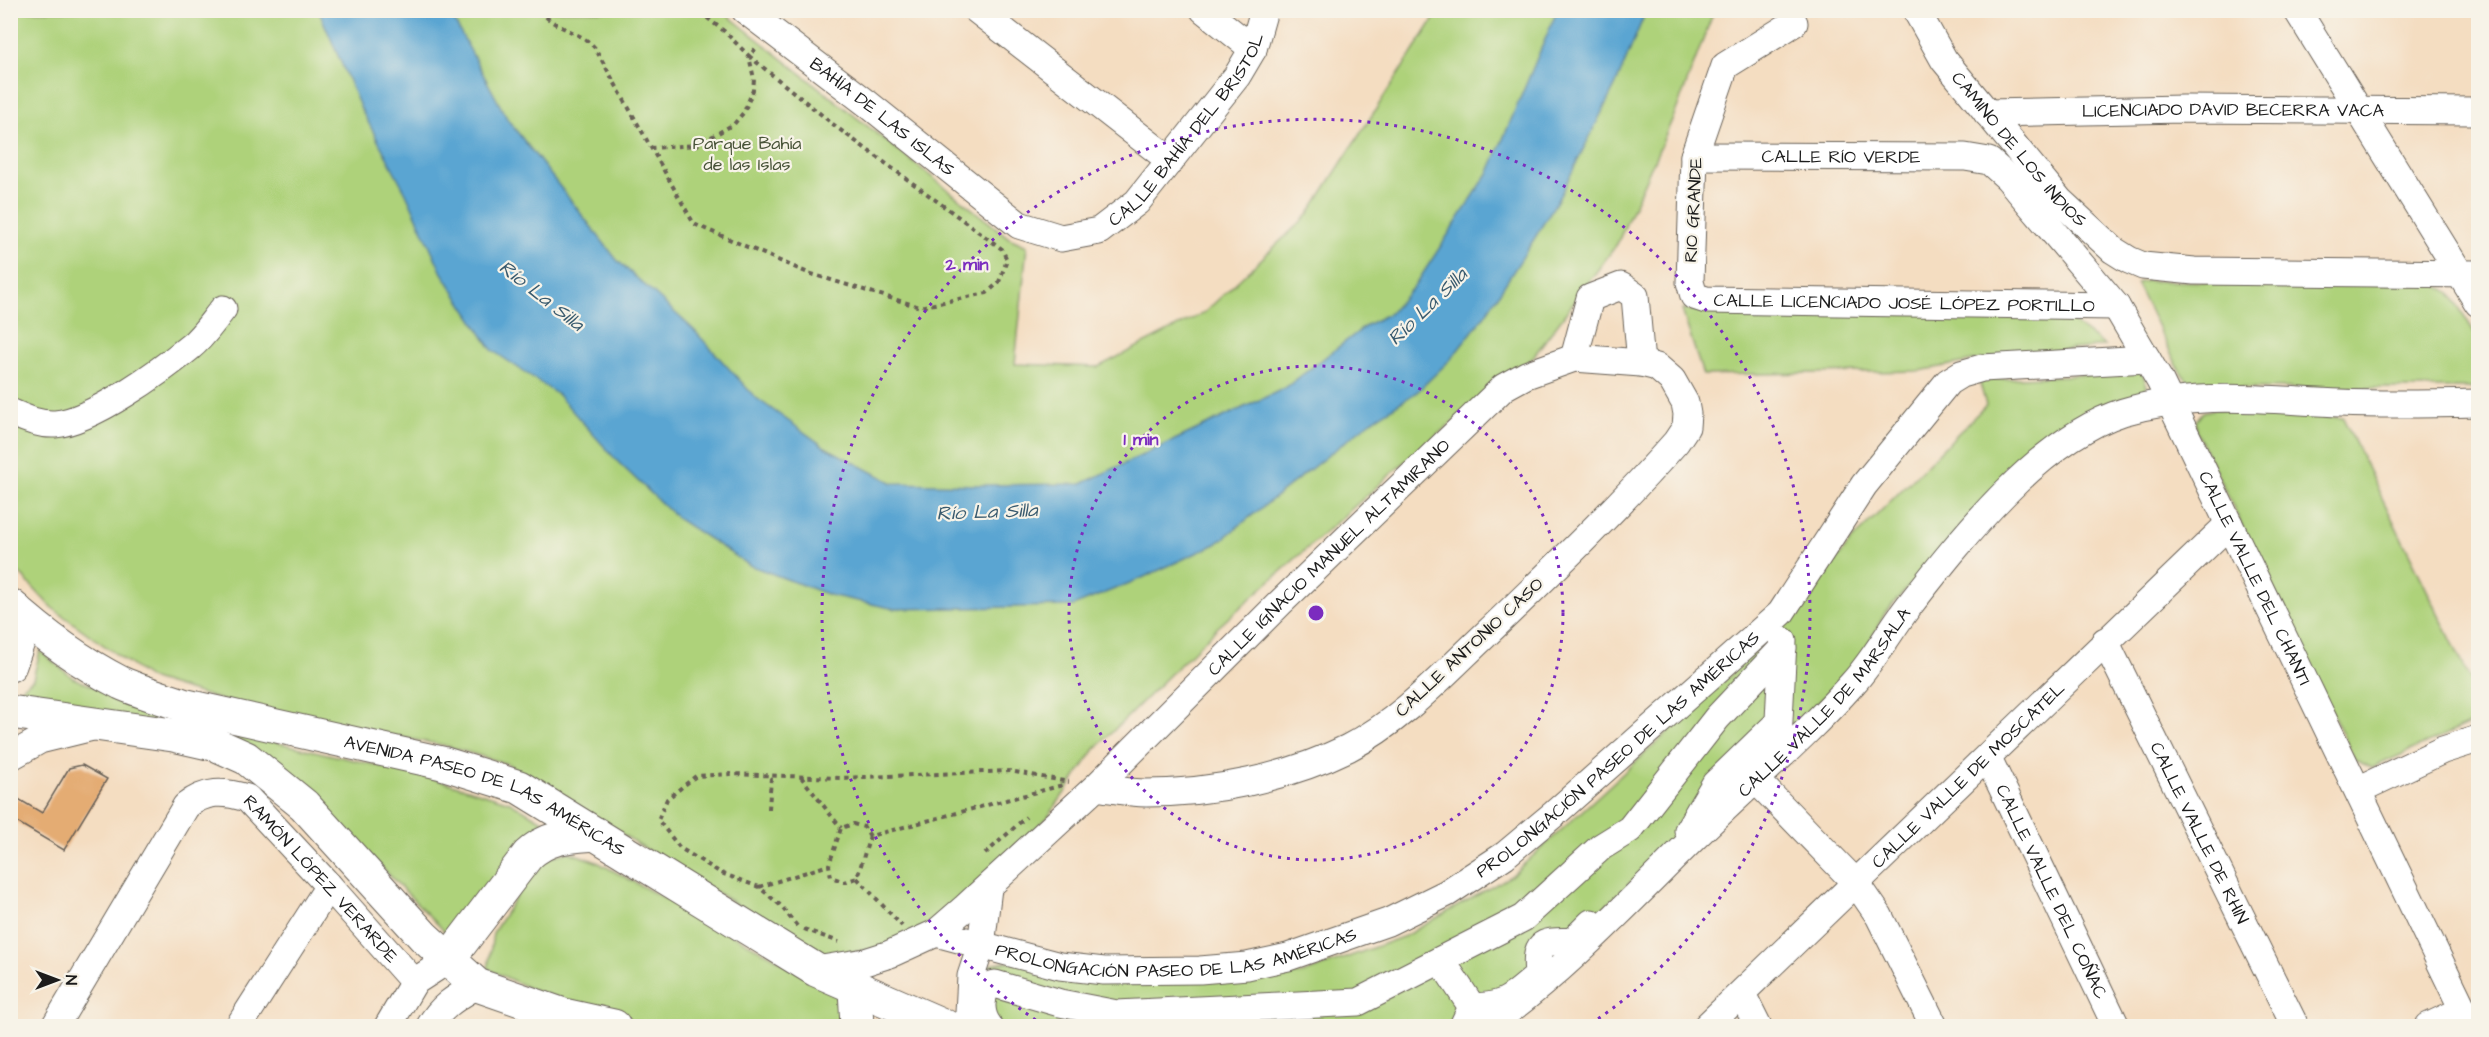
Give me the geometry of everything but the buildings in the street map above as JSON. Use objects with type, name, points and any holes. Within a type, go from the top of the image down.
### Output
[{"type":"main road","points":[[10,665],[20,636],[13,607]]},
{"type":"main road","name":"AVENIDA PASEO DE LAS AMÉRICAS","points":[[13,607],[69,650],[122,683],[142,691],[183,705],[442,764],[519,787],[816,970],[855,989],[945,1026]]},
{"type":"main road","points":[[10,712],[173,735],[217,746],[246,758],[304,805],[424,937],[477,985],[564,1015],[614,1026]]},
{"type":"main road","points":[[448,960],[528,855],[541,843],[554,838],[596,834]]},
{"type":"main road","points":[[855,989],[857,1026]]},
{"type":"street","name":"BAHÍA DE LAS ISLAS","points":[[745,10],[868,104],[1019,225]]},
{"type":"street","points":[[977,10],[1171,161]]},
{"type":"street","points":[[1204,10],[1253,49]]},
{"type":"street","name":"CALLE BAHÍA DEL BRISTOL","points":[[1019,225],[1061,238],[1099,231],[1137,202],[1238,76],[1253,49],[1264,10]]},
{"type":"street","name":"CAMINO DE LOS INDIOS","points":[[1916,10],[1944,60],[2060,201],[2114,250],[2143,266],[2194,271],[2470,274]]},
{"type":"street","points":[[2297,10],[2359,110],[2470,274],[2478,303]]},
{"type":"street","name":"RIO GRANDE","points":[[1694,296],[1690,282],[1694,156],[1725,66],[1794,23]]},
{"type":"street","name":"LICENCIADO DAVID BECERRA VACA","points":[[1987,113],[2183,109],[2478,111]]},
{"type":"street","name":"CALLE RÍO VERDE","points":[[1694,156],[1965,157],[1989,161]]},
{"type":"street","name":"CALLE VALLE DEL CHANTI","points":[[1989,161],[2008,178],[2116,306],[2147,359],[2170,402],[2467,1018]]},
{"type":"street","points":[[1574,358],[1590,298],[1621,286],[1635,296],[1641,363]]},
{"type":"street","name":"CALLE LICENCIADO JOSÉ LÓPEZ PORTILLO","points":[[1694,296],[1706,300],[2116,306]]},
{"type":"street","points":[[10,412],[31,421],[54,424],[80,417],[141,383],[192,346],[223,309]]},
{"type":"street","name":"CALLE IGNACIO MANUEL ALTAMIRANO","points":[[816,970],[866,962],[936,933],[988,888],[1084,785],[1280,603],[1504,387],[1526,375],[1574,358],[1641,363],[1657,367],[1679,389],[1687,414],[1686,427]]},
{"type":"street","name":"PROLONGACIÓN PASEO DE LAS AMÉRICAS","points":[[936,933],[989,949],[1060,966],[1104,971],[1200,970],[1247,966],[1288,957],[1388,922],[1447,893],[1505,855],[1781,612],[1864,485],[1948,382],[1961,374],[1983,368],[2147,359]]},
{"type":"street","points":[[2170,402],[2213,396],[2385,404],[2478,403]]},
{"type":"street","name":"CALLE VALLE DE MARSALA","points":[[1474,1020],[1524,1001],[1778,760],[1855,681],[1942,566],[1990,510],[2038,462],[2089,426],[2124,412],[2170,402]]},
{"type":"street","name":"CALLE ANTONIO CASO","points":[[1084,785],[1144,794],[1234,785],[1280,773],[1349,748],[1416,701],[1476,644],[1545,578],[1663,457],[1686,427]]},
{"type":"street","name":"CALLE VALLE DE MOSCATEL","points":[[1707,1026],[2229,524]]},
{"type":"street","points":[[1778,760],[1783,648],[1781,612]]},
{"type":"street","name":"CALLE VALLE DE RHIN","points":[[2105,641],[2295,1026]]},
{"type":"street","points":[[989,1026],[982,1010],[983,993],[987,986],[995,984],[1060,1003],[1117,1014],[1358,1002],[1523,918],[1600,847],[1630,830],[1718,718],[1783,648]]},
{"type":"street","points":[[1441,960],[1474,1020],[1501,1005],[1538,976],[1537,960],[1543,944],[1551,939],[1573,941],[1692,826],[1715,784],[1778,723]]},
{"type":"street","points":[[10,757],[40,740],[99,725]]},
{"type":"street","points":[[2358,790],[2443,750],[2478,739]]},
{"type":"street","name":"CALLE VALLE DEL COÑAC","points":[[1988,758],[2116,1026]]},
{"type":"street","points":[[1756,780],[1857,884],[1879,916],[1934,1026]]},
{"type":"street","name":"RAMÓN LÓPEZ VERARDE","points":[[55,1026],[186,806],[197,797],[219,793],[247,798],[414,982]]},
{"type":"street","points":[[239,1026],[329,886]]},
{"type":"street","points":[[988,888],[989,949],[995,984]]},
{"type":"street","points":[[972,1026],[969,993],[971,976],[989,949]]},
{"type":"street","points":[[388,1026],[414,982],[448,960]]},
{"type":"street","points":[[430,1026],[450,1001],[477,985]]},
{"type":"street","points":[[1742,994],[1758,1026]]},
{"type":"street","points":[[2429,1026],[2467,1018]]},
{"type":"path","points":[[540,10],[544,18],[589,41],[595,48],[694,224],[808,273],[920,307],[987,293],[999,282],[1007,260],[1002,249],[839,129],[749,56],[724,30],[698,10]]},
{"type":"path","points":[[650,148],[697,145],[735,124],[744,112],[753,90],[754,79],[749,56]]},
{"type":"path","points":[[846,944],[798,927],[780,905],[759,887],[721,873],[680,848],[658,820],[668,799],[696,776],[731,774],[841,778],[1010,771],[1084,785]]},
{"type":"path","points":[[769,809],[771,777]]},
{"type":"path","points":[[801,777],[841,828]]},
{"type":"path","points":[[1056,794],[1084,785]]},
{"type":"path","points":[[870,836],[1084,785]]},
{"type":"path","points":[[978,862],[1031,812]]},
{"type":"path","points":[[841,828],[853,824],[864,827],[870,836]]},
{"type":"path","points":[[841,828],[828,865],[831,877],[845,882],[857,878]]},
{"type":"path","points":[[857,878],[870,836]]},
{"type":"path","points":[[759,887],[828,865]]},
{"type":"path","points":[[857,878],[903,927]]},
{"type":"path","points":[[896,932],[911,921]]},
{"type":"green space","name":"Parque Bahía de las Islas","points":[[10,11],[722,11],[1009,238],[1027,246],[1015,364],[1098,367],[1204,313],[1308,215],[1439,11],[1714,11],[1676,111],[1617,244],[1533,357],[1417,451],[1217,628],[1095,749],[1048,817],[942,919],[889,947],[820,956],[508,764],[443,745],[262,712],[149,678],[51,607],[10,563]]},
{"type":"green space","points":[[2146,281],[2437,284],[2450,293],[2478,338],[2478,388],[2193,388],[2180,371],[2136,283]]},
{"type":"green space","points":[[1682,310],[2059,312],[2105,346],[1983,359],[1919,371],[1703,375]]},
{"type":"green space","points":[[2142,372],[2147,386],[2143,393],[2101,405],[2022,462],[1885,613],[1861,658],[1776,748],[1534,972],[1463,1026],[991,1026],[980,973],[990,965],[1005,962],[1179,981],[1302,974],[1405,936],[1511,876],[1771,638],[1802,605],[1851,541],[1986,405],[1979,380]]},
{"type":"green space","points":[[2215,409],[2343,418],[2478,695],[2478,720],[2372,768],[2355,760],[2197,432],[2196,421],[2203,412]]},
{"type":"green space","points":[[40,651],[73,678],[147,708],[249,736],[432,778],[510,802],[551,826],[448,935],[289,773],[11,697],[33,679]]},
{"type":"green space","points":[[569,852],[597,862],[844,995],[845,1026],[651,1026],[535,991],[488,969],[493,933],[516,896],[546,858]]},
{"type":"water","name":"Río La Silla","points":[[319,11],[449,11],[508,120],[617,260],[693,329],[755,397],[825,447],[893,483],[980,485],[1081,484],[1285,388],[1367,325],[1390,313],[1416,284],[1489,172],[1557,11],[1646,11],[1617,82],[1561,194],[1536,236],[1486,314],[1451,359],[1417,392],[1370,422],[1216,544],[1142,578],[1073,606],[895,609],[829,595],[749,565],[678,519],[619,463],[558,395],[492,350],[442,273],[406,193],[360,107]]}]
